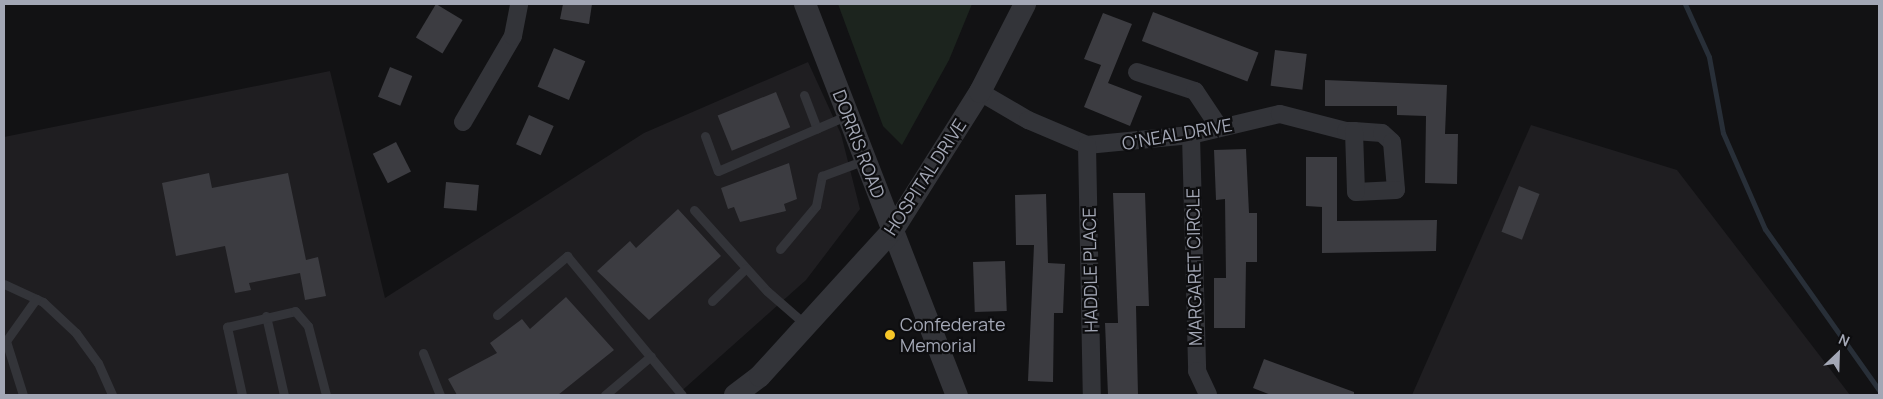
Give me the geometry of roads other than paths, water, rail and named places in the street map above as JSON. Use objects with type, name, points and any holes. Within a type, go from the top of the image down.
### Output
[{"type":"street","points":[[463,122],[513,36],[519,4]]},
{"type":"street","name":"DORRIS ROAD","points":[[805,4],[958,395]]},
{"type":"street","name":"HOSPITAL DRIVE","points":[[735,395],[760,376],[893,230],[980,92],[1025,4]]},
{"type":"street","points":[[1137,72],[1194,91],[1219,127]]},
{"type":"street","name":"O'NEAL DRIVE","points":[[980,92],[1028,120],[1087,145],[1191,135],[1280,114],[1354,131]]},
{"type":"street","name":"MARGARET CIRCLE","points":[[1191,135],[1197,371],[1208,395]]},
{"type":"street","name":"HADDLE PLACE","points":[[1087,145],[1092,395]]},
{"type":"lane","points":[[804,95],[817,129]]},
{"type":"lane","points":[[705,136],[718,171],[848,115]]},
{"type":"lane","points":[[780,249],[816,206],[822,176],[866,160]]},
{"type":"lane","points":[[694,210],[746,268],[806,326]]},
{"type":"lane","points":[[497,315],[567,256],[682,395]]},
{"type":"lane","points":[[712,301],[746,268]]},
{"type":"lane","points":[[4,284],[36,299],[76,333],[98,363],[112,395]]},
{"type":"lane","points":[[23,395],[6,341],[36,299]]},
{"type":"lane","points":[[242,395],[227,327],[266,316],[295,311],[308,326],[326,395]]},
{"type":"lane","points":[[266,316],[284,395]]},
{"type":"lane","points":[[423,353],[440,395]]},
{"type":"lane","points":[[605,395],[651,356]]},
{"type":"waterway","points":[[1685,4],[1709,57],[1723,133],[1765,229],[1879,390]]},
{"type":"place","name":"Confederate Memorial","points":[[890,335]]}]
